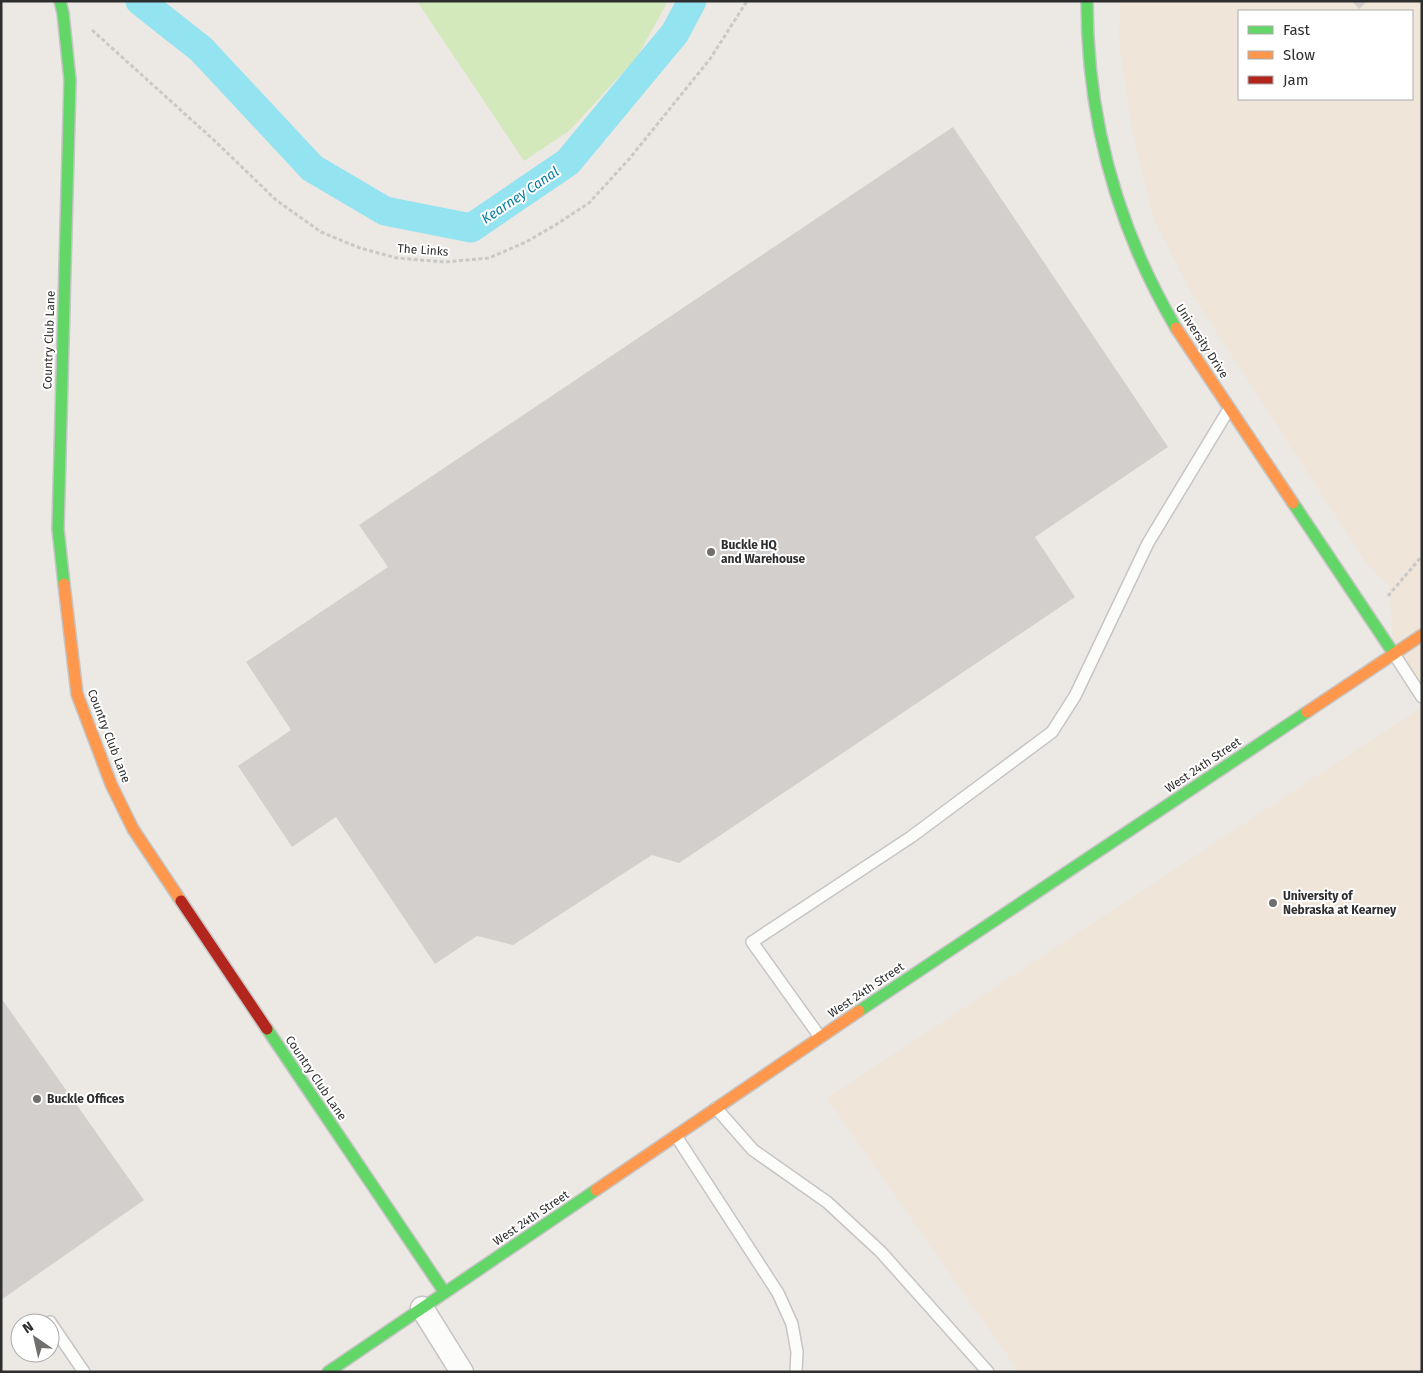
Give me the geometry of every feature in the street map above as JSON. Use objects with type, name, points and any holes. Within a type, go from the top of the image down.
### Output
[{"type":"street","name":"University Drive","points":[[1087,1],[1090,77],[1099,126],[1112,179],[1143,266],[1163,306],[1188,347],[1394,654]]},
{"type":"street","name":"Country Club Lane","points":[[61,5],[70,80],[58,529],[77,694],[111,784],[133,829],[445,1293]]},
{"type":"street","name":"West 24th Street","points":[[328,1372],[820,1037],[1422,635]]},
{"type":"street","points":[[422,1308],[462,1372]]},
{"type":"lane","points":[[820,1037],[752,942],[911,837],[1052,732],[1075,696],[1148,543],[1230,409]]},
{"type":"lane","points":[[1394,654],[1422,697]]},
{"type":"lane","points":[[716,1108],[753,1150],[827,1202],[881,1252],[988,1372]]},
{"type":"lane","points":[[676,1136],[778,1293],[792,1324],[797,1352],[796,1372]]},
{"type":"lane","points":[[60,1337],[84,1372]]},
{"type":"path","name":"The Links","points":[[61,5],[96,32],[276,200],[320,232],[360,248],[396,258],[445,262],[489,258],[526,242],[558,224],[589,203],[630,158],[710,59],[747,1]]},
{"type":"path","points":[[1368,616],[1399,584],[1422,556]]},
{"type":"shaded area","points":[[1120,1],[1422,1],[1422,694],[1394,654],[1389,585],[1367,564],[1192,294],[1153,217],[1132,129],[1119,42]]},
{"type":"shaded area","name":"University of Nebraska at Kearney","points":[[1422,707],[1422,1372],[1019,1372],[827,1098]]},
{"type":"green space","points":[[417,1],[668,1],[637,57],[569,131],[524,161]]},
{"type":"building","points":[[1352,1],[1367,1],[1359,9]]},
{"type":"building","name":"Buckle HQ and Warehouse","points":[[953,127],[1168,447],[1035,537],[1075,597],[679,863],[652,855],[513,945],[477,936],[435,964],[336,817],[292,847],[238,766],[291,730],[246,662],[388,567],[359,525]]},
{"type":"building","name":"Buckle Offices","points":[[1,998],[144,1200],[1,1300]]},
{"type":"waterway","name":"Kearney Canal","points":[[140,1],[201,49],[312,168],[385,211],[471,228],[568,162],[675,33],[692,1]]},
{"type":"traffic: fast","points":[[60,1],[70,80],[58,529],[64,584]]},
{"type":"traffic: fast","points":[[1087,1],[1088,45],[1092,88],[1109,171],[1121,211],[1137,250],[1155,290],[1176,328]]},
{"type":"traffic: fast","points":[[1293,503],[1394,654]]},
{"type":"traffic: fast","points":[[859,1011],[1307,712]]},
{"type":"traffic: fast","points":[[267,1029],[445,1293]]},
{"type":"traffic: fast","points":[[328,1372],[596,1190]]},
{"type":"traffic: slow","points":[[1176,328],[1293,503]]},
{"type":"traffic: slow","points":[[64,584],[77,694],[111,784],[133,829],[181,901]]},
{"type":"traffic: slow","points":[[1307,712],[1422,635]]},
{"type":"traffic: slow","points":[[596,1190],[859,1011]]},
{"type":"traffic: jam","points":[[181,901],[267,1029]]},
{"type":"place","name":"Buckle HQ and Warehouse","points":[[711,552]]},
{"type":"place","name":"University of Nebraska at Kearney","points":[[1273,903]]},
{"type":"place","name":"Buckle Offices","points":[[37,1099]]}]
